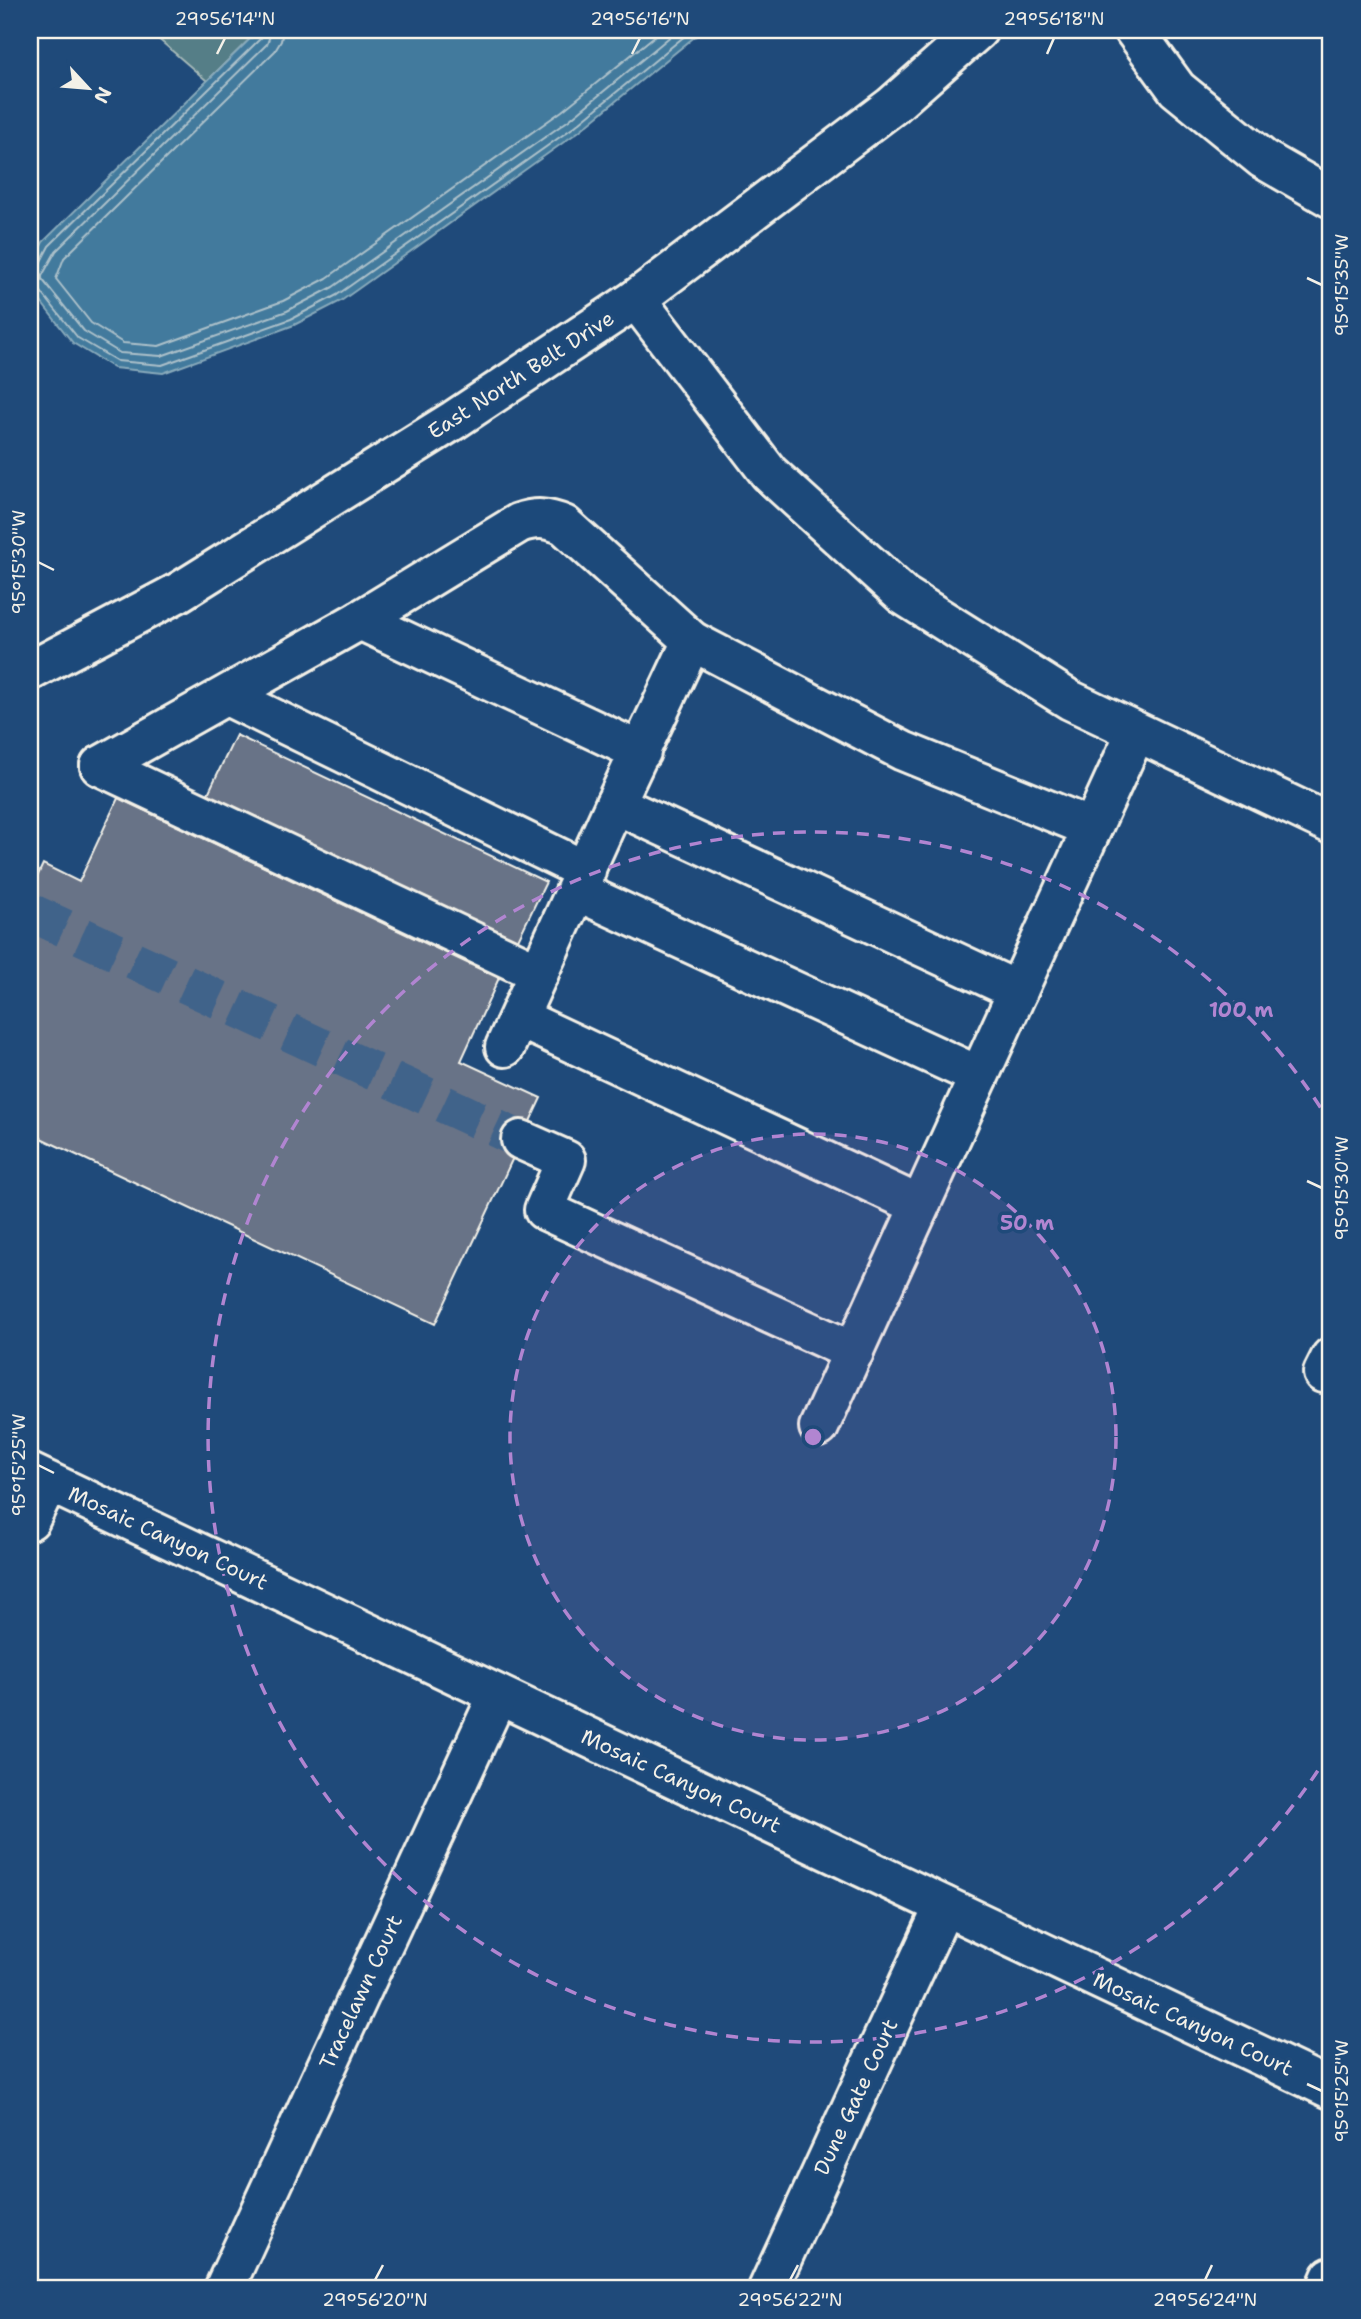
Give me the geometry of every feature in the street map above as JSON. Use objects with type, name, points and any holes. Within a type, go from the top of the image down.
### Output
[{"type":"street","name":"East North Belt Drive","points":[[30,671],[179,592],[454,420],[636,299],[892,106],[978,30]]},
{"type":"street","points":[[1134,30],[1177,89],[1263,159],[1331,198]]},
{"type":"street","points":[[636,299],[769,473],[903,594],[1070,700],[1136,732],[1328,812]]},
{"type":"street","points":[[539,974],[100,766],[360,620],[519,523],[540,518],[564,525],[692,641],[903,751],[1092,828]]},
{"type":"street","points":[[360,620],[641,752]]},
{"type":"street","points":[[692,641],[512,1033],[919,1205]]},
{"type":"street","points":[[227,696],[582,881],[979,1076]]},
{"type":"street","points":[[819,1427],[1136,732]]},
{"type":"street","points":[[615,804],[1018,991]]},
{"type":"street","points":[[521,1140],[566,1160],[544,1210],[854,1352]]},
{"type":"street","points":[[30,1520],[39,1477]]},
{"type":"street","name":"Mosaic Canyon Court","points":[[39,1477],[1331,2089]]},
{"type":"street","name":"Tracelawn Court","points":[[223,2289],[498,1695]]},
{"type":"street","name":"Dune Gate Court","points":[[768,2289],[944,1906]]},
{"type":"street","points":[[1326,2289],[1331,2277]]},
{"type":"green space","points":[[148,30],[259,30],[207,81]]},
{"type":"water","points":[[259,30],[703,30],[578,132],[341,301],[294,325],[163,373],[114,368],[73,343],[30,288],[30,268],[43,242]]},
{"type":"building","points":[[236,735],[546,882],[514,948],[204,802]]},
{"type":"building","points":[[118,798],[499,978],[461,1061],[541,1098],[435,1324],[30,1133],[30,892],[43,864],[79,882]]},
{"type":"tunnel","points":[[30,912],[521,1140]]}]
